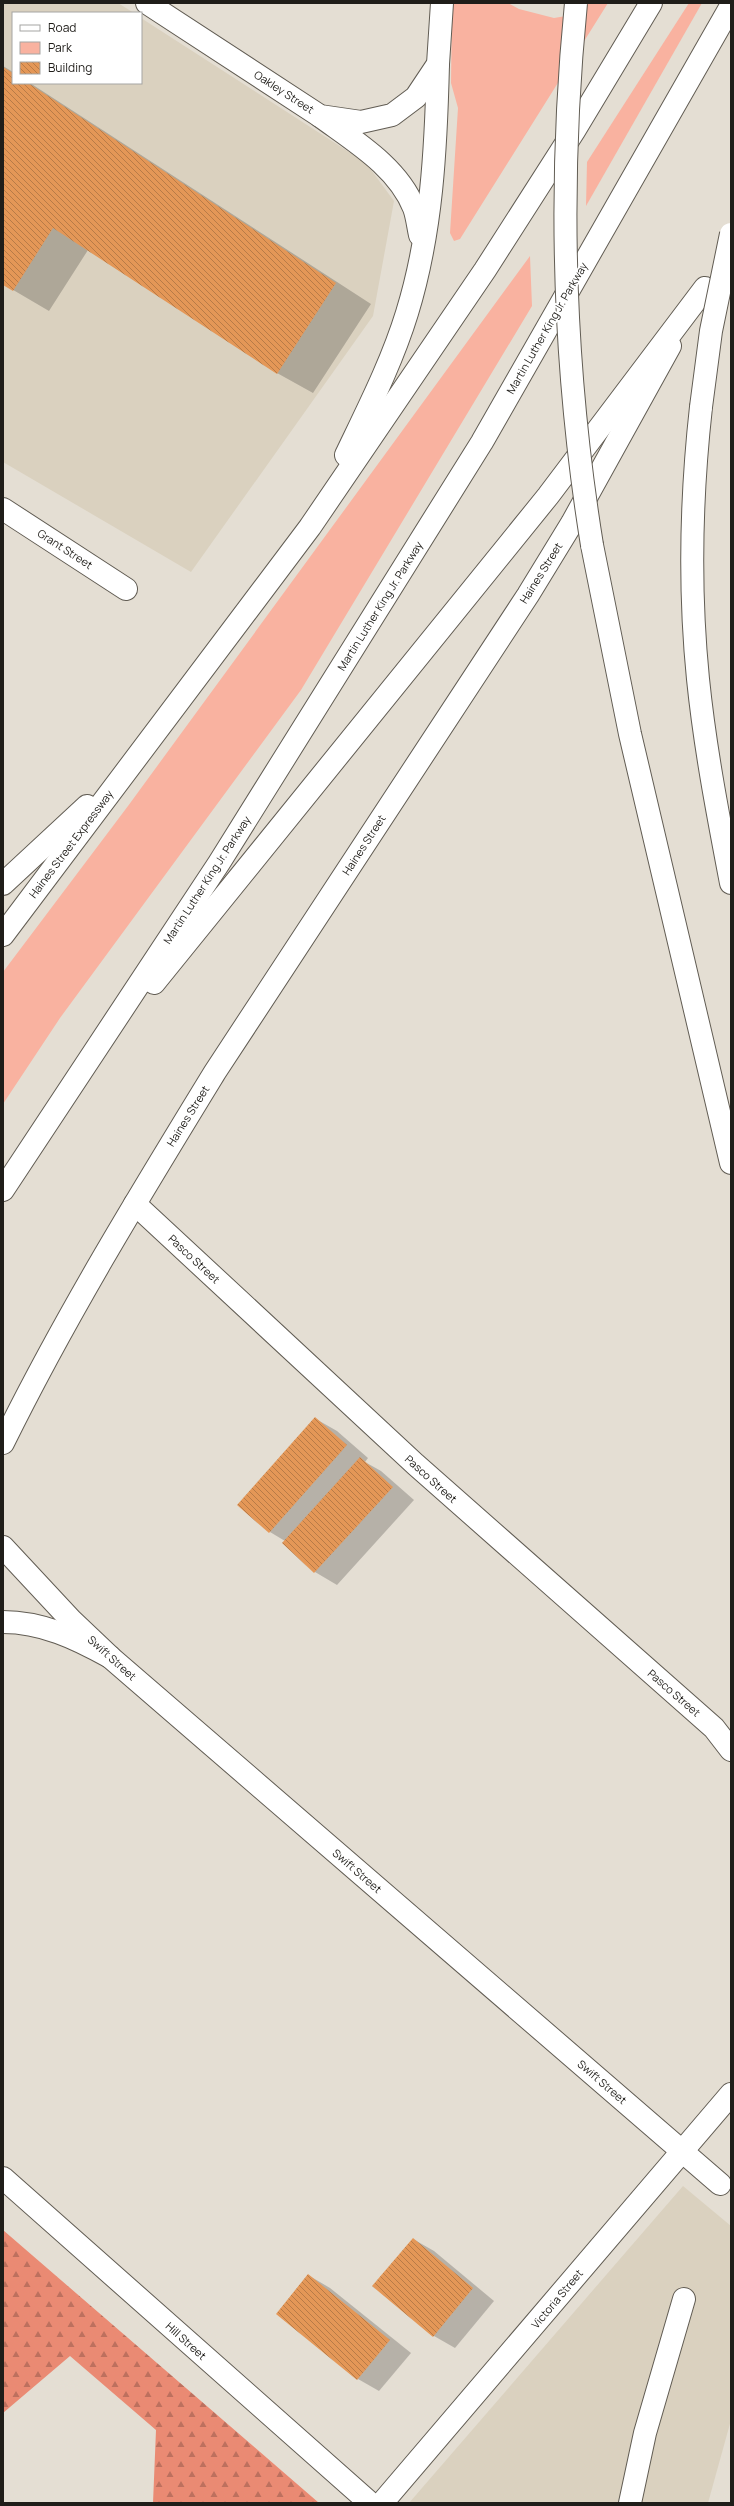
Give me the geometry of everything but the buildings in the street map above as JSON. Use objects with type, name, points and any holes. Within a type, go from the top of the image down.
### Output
[{"type":"main road","name":"Oakley Street","points":[[147,3],[320,116],[361,122],[392,115],[416,97],[438,64]]},
{"type":"main road","points":[[310,527],[394,351],[407,314],[423,249],[436,150],[438,64],[442,3]]},
{"type":"main road","points":[[576,3],[566,146],[565,264],[573,386],[592,546],[630,734],[731,1163]]},
{"type":"main road","points":[[3,884],[140,753],[310,527],[485,270],[651,3]]},
{"type":"main road","name":"Martin Luther King Jr. Parkway","points":[[3,1190],[219,863],[482,442],[731,6]]},
{"type":"main road","points":[[320,116],[373,156],[398,180],[414,208],[423,249]]},
{"type":"main road","points":[[731,234],[711,331],[701,407],[693,503],[695,632],[710,772],[731,883]]},
{"type":"main road","name":"Haines Street","points":[[3,1443],[75,1309],[135,1204],[215,1072],[528,595],[572,523],[664,357],[705,288],[731,250]]},
{"type":"main road","points":[[69,1088],[548,496],[705,288]]},
{"type":"main road","name":"Grant Street","points":[[3,509],[126,589]]},
{"type":"main road","name":"Haines Street Expressway","points":[[3,935],[140,753]]},
{"type":"main road","name":"Pasco Street","points":[[135,1204],[415,1464],[714,1728],[731,1750]]},
{"type":"main road","name":"Swift Street","points":[[3,1547],[70,1620],[110,1657],[720,2184]]},
{"type":"main road","points":[[3,1622],[35,1625],[51,1629],[110,1657]]},
{"type":"main road","name":"Victoria Street","points":[[382,2503],[731,2094]]},
{"type":"main road","name":"Hill Street","points":[[3,2178],[370,2503]]},
{"type":"main road","points":[[630,2503],[644,2433],[684,2298]]},
{"type":"shaded area","points":[[3,3],[118,3],[132,12],[12,12],[12,84],[142,84],[142,19],[366,163],[394,201],[373,316],[191,572],[3,462]]},
{"type":"shaded area","points":[[683,2186],[731,2226],[731,2420],[708,2503],[409,2503]]},
{"type":"green space","points":[[452,3],[508,3],[519,9],[554,18],[566,16],[588,3],[608,3],[460,239],[454,241],[450,233],[458,108],[451,83]]},
{"type":"green space","points":[[689,3],[702,3],[586,206],[587,162]]},
{"type":"green space","points":[[530,256],[532,306],[301,690],[60,1018],[3,1104],[3,972],[128,806]]},
{"type":"green space","points":[[3,2230],[319,2503],[153,2503],[156,2430],[70,2356],[3,2413]]}]
